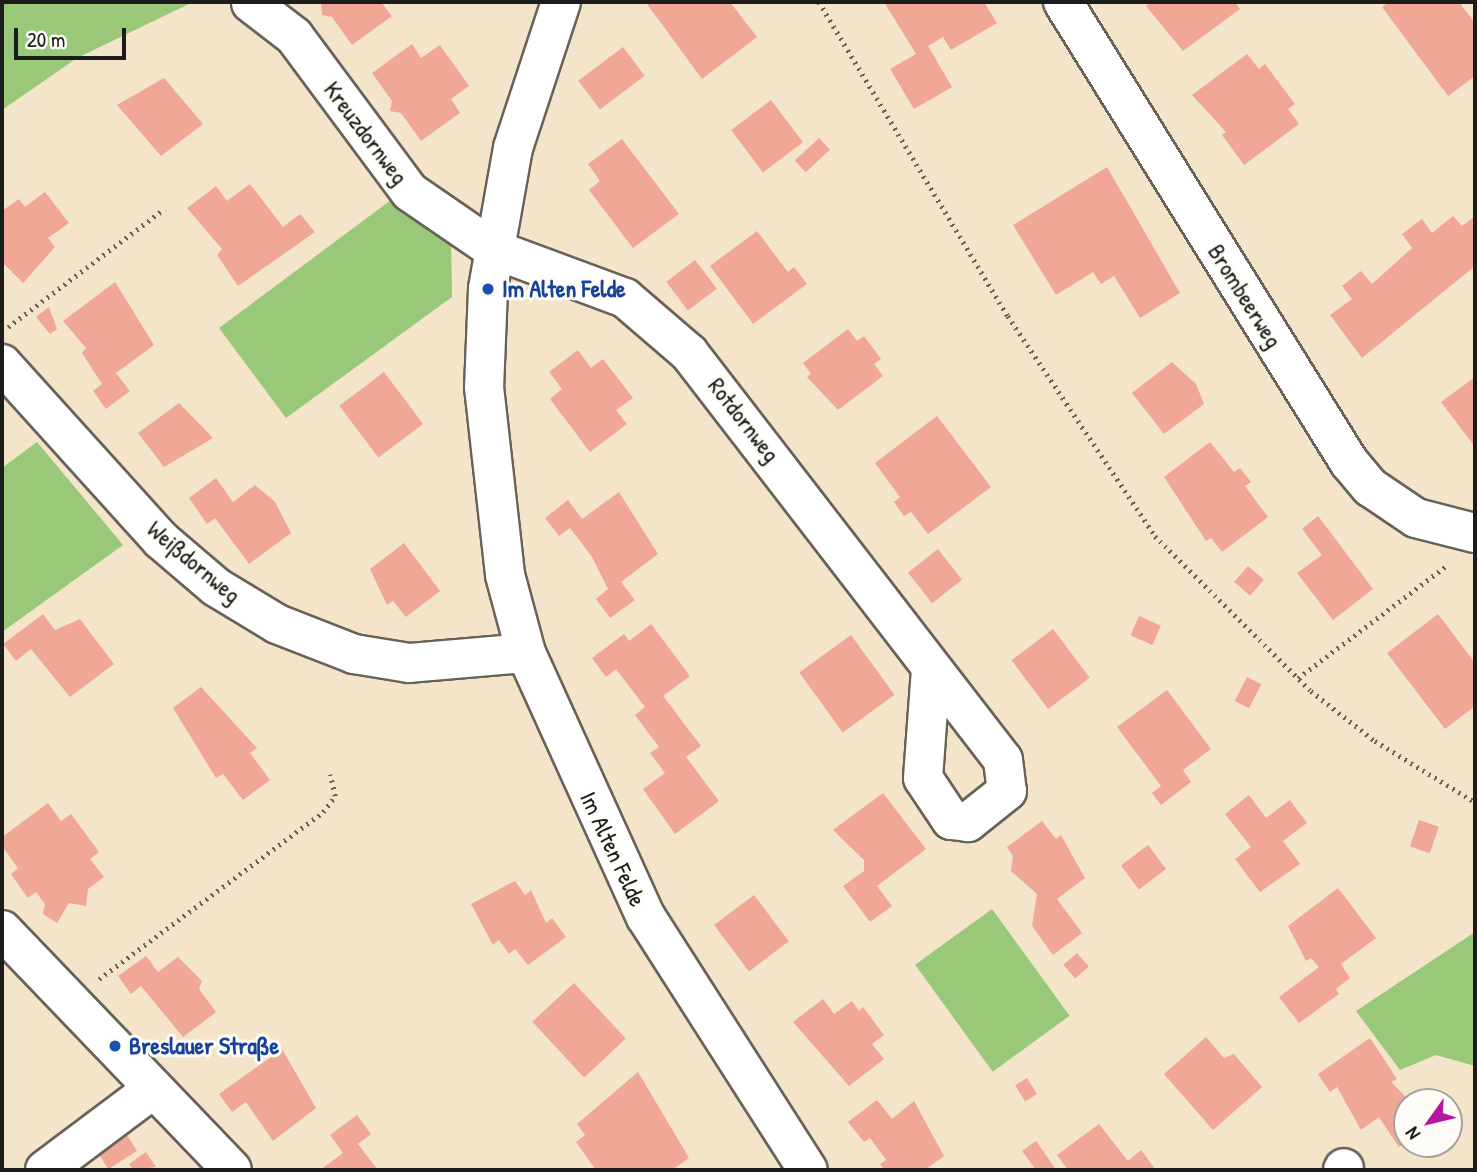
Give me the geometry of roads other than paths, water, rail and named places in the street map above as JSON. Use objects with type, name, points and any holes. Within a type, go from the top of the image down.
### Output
[{"type":"street","name":"Im Alten Felde","points":[[561,2],[513,148],[493,249],[484,387],[488,442],[505,575],[526,653],[646,917],[808,1170]]},
{"type":"street","name":"Brombeerweg","points":[[1063,2],[1349,462],[1370,487],[1416,518],[1474,533]]},
{"type":"street","name":"Kreuzdornweg","points":[[251,4],[294,36],[410,192],[493,249]]},
{"type":"street","name":"Rotdornweg","points":[[493,249],[625,298],[689,353],[931,669]]},
{"type":"street","name":"Weißdornweg","points":[[2,364],[160,540],[216,587],[277,624],[354,654],[408,663],[526,653]]},
{"type":"street","points":[[2,930],[232,1170]]},
{"type":"street","points":[[45,1170],[153,1089]]},
{"type":"place","name":"Im Alten Felde","points":[[488,289]]},
{"type":"place","name":"Breslauer Straße","points":[[115,1046]]}]
